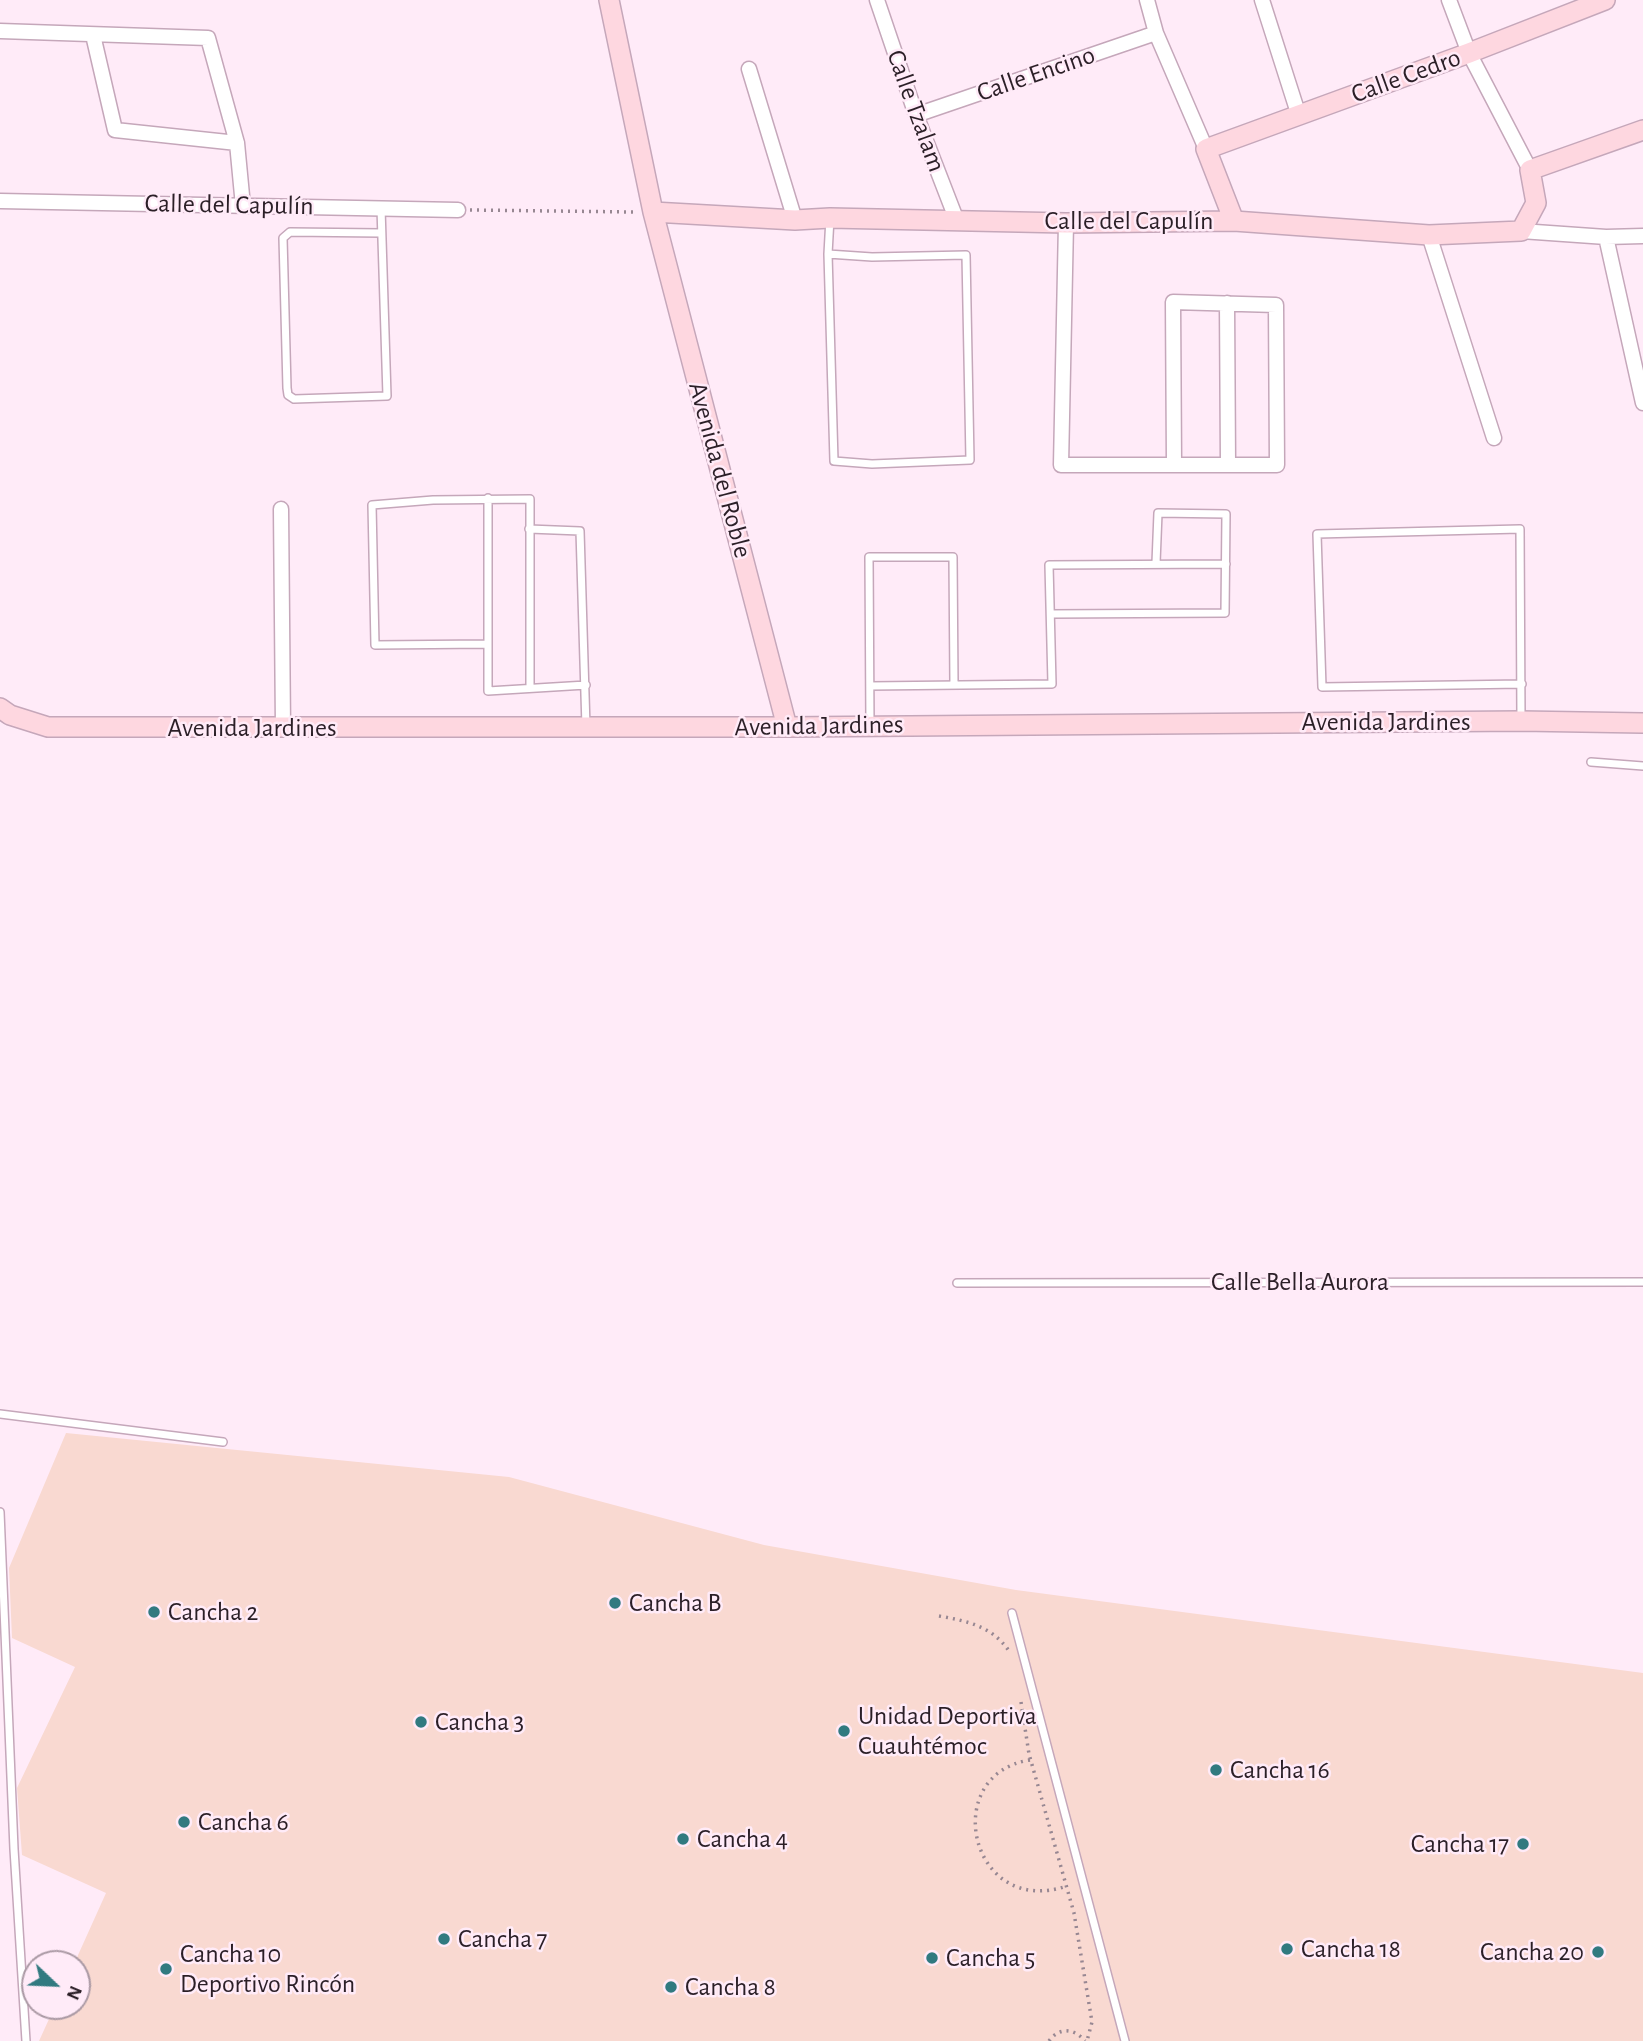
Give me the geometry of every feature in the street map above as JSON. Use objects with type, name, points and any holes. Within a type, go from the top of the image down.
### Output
[{"type":"street","name":"Avenida del Roble","points":[[609,0],[653,212],[787,727]]},
{"type":"street","name":"Calle Tzalam","points":[[877,0],[916,115],[957,221]]},
{"type":"street","points":[[1147,0],[1156,33],[1234,221]]},
{"type":"street","points":[[1262,0],[1299,116]]},
{"type":"street","points":[[1449,0],[1469,53],[1530,170],[1536,203],[1521,231]]},
{"type":"street","name":"Calle Cedro","points":[[1206,149],[1605,0]]},
{"type":"street","points":[[0,31],[208,38],[237,142],[243,206]]},
{"type":"street","name":"Calle Encino","points":[[916,115],[1156,33]]},
{"type":"street","points":[[93,35],[115,130],[237,142]]},
{"type":"street","points":[[749,69],[795,220]]},
{"type":"street","points":[[1530,170],[1642,134]]},
{"type":"street","name":"Calle del Capulín","points":[[0,201],[458,210]]},
{"type":"street","name":"Calle del Capulín","points":[[653,212],[795,220],[830,218],[1066,223],[1234,221],[1429,235],[1521,231],[1606,237],[1643,236]]},
{"type":"street","points":[[1066,223],[1061,465],[1277,465],[1276,305],[1173,302],[1174,464]]},
{"type":"street","points":[[1429,235],[1494,438]]},
{"type":"street","points":[[1606,237],[1643,403]]},
{"type":"street","points":[[1227,303],[1228,464]]},
{"type":"street","points":[[281,509],[283,728]]},
{"type":"street","name":"Avenida Jardines","points":[[0,708],[10,715],[48,727],[787,727],[1521,721],[1643,723]]},
{"type":"lane","points":[[381,208],[387,396],[294,399],[288,394],[287,388],[284,238],[290,232],[381,233]]},
{"type":"lane","points":[[828,254],[872,257],[967,255],[970,460],[872,464],[834,461],[828,254],[830,218]]},
{"type":"lane","points":[[488,498],[488,691],[586,685]]},
{"type":"lane","points":[[488,644],[374,645],[372,505],[488,498],[530,499],[530,688]]},
{"type":"lane","points":[[1051,614],[1225,613],[1226,514],[1158,513],[1156,563]]},
{"type":"lane","points":[[529,529],[580,531],[586,727]]},
{"type":"lane","points":[[1521,684],[1322,687],[1317,534],[1520,529],[1521,684],[1521,721]]},
{"type":"lane","points":[[870,726],[869,557],[953,557],[954,685]]},
{"type":"lane","points":[[870,686],[1052,684],[1049,565],[1226,564]]},
{"type":"lane","points":[[1591,762],[1643,766]]},
{"type":"lane","name":"Calle Bella Aurora","points":[[957,1283],[1643,1282]]},
{"type":"lane","points":[[0,1414],[223,1442]]},
{"type":"lane","points":[[0,1511],[14,1849],[26,2041]]},
{"type":"lane","points":[[1012,1613],[1125,2041]]},
{"type":"path","points":[[458,210],[653,212]]},
{"type":"path","points":[[939,1616],[973,1623],[1000,1638],[1016,1660]]},
{"type":"path","points":[[1021,1701],[1030,1760],[1074,1913],[1092,2022],[1086,2041],[1079,2034],[1065,2030],[1057,2032],[1049,2041]]},
{"type":"path","points":[[1030,1760],[1018,1762],[995,1776],[981,1795],[974,1817],[976,1840],[982,1855],[996,1874],[1015,1886],[1038,1891],[1067,1886]]},
{"type":"shaded area","name":"Unidad Deportiva Cuauhtémoc","points":[[66,1433],[509,1477],[764,1545],[1016,1590],[1643,1673],[1643,2041],[39,2041],[49,2020],[91,2020],[91,1950],[80,1950],[106,1893],[22,1855],[17,1788],[75,1667],[12,1638],[9,1568]]},
{"type":"place","name":"Cancha B","points":[[615,1603]]},
{"type":"place","name":"Cancha 2","points":[[154,1612]]},
{"type":"place","name":"Cancha 3","points":[[421,1722]]},
{"type":"place","name":"Unidad Deportiva Cuauhtémoc","points":[[844,1731]]},
{"type":"place","name":"Cancha 16","points":[[1216,1770]]},
{"type":"place","name":"Cancha 6","points":[[184,1822]]},
{"type":"place","name":"Cancha 4","points":[[683,1839]]},
{"type":"place","name":"Cancha 17","points":[[1523,1844]]},
{"type":"place","name":"Cancha 7","points":[[444,1939]]},
{"type":"place","name":"Cancha 18","points":[[1287,1949]]},
{"type":"place","name":"Cancha 20","points":[[1598,1952]]},
{"type":"place","name":"Cancha 5","points":[[932,1958]]},
{"type":"place","name":"Cancha 10 Deportivo Rincón","points":[[166,1969]]},
{"type":"place","name":"Cancha 8","points":[[671,1987]]}]
